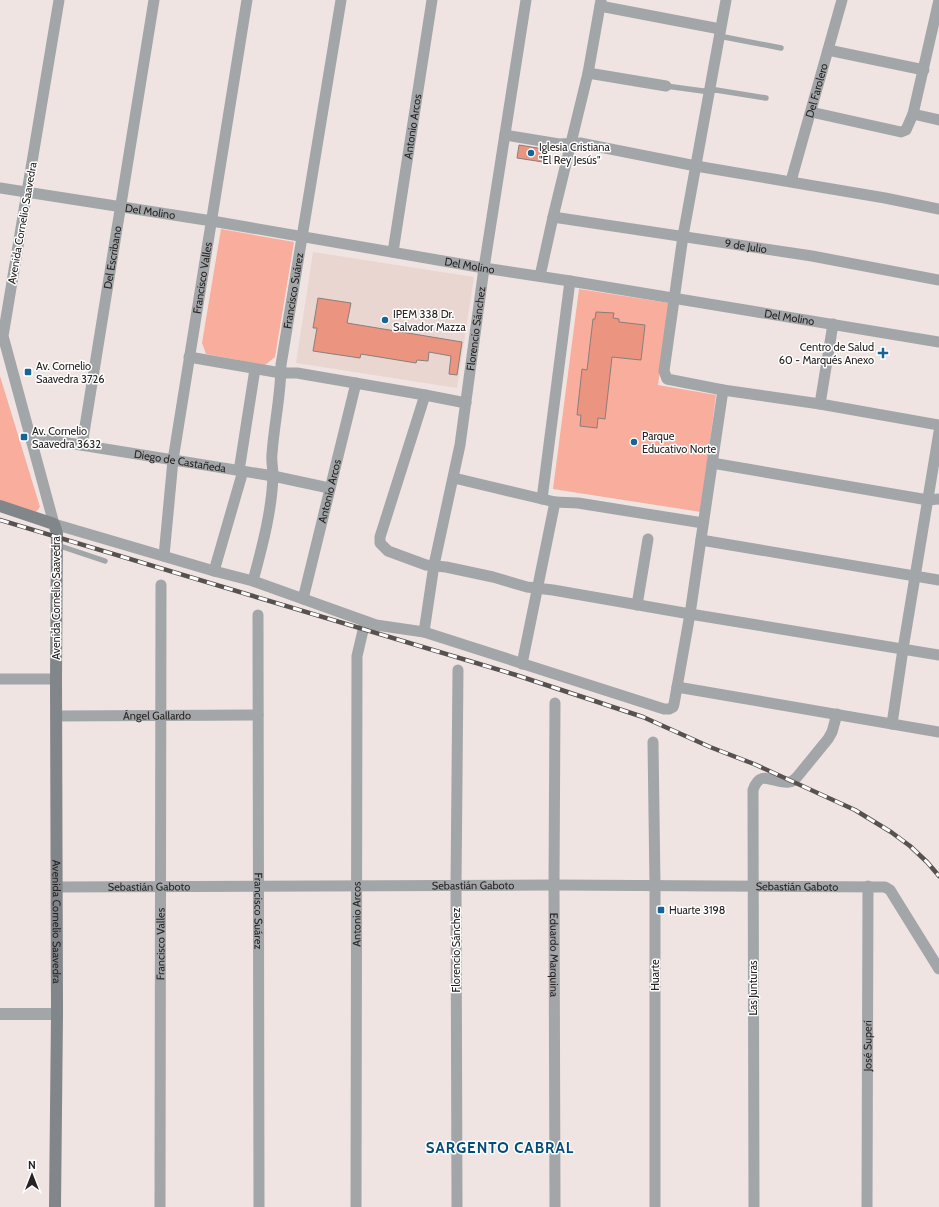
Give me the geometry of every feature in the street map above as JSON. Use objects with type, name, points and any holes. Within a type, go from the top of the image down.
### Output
[{"type":"main road","points":[[0,506],[54,524]]},
{"type":"main road","name":"Avenida Cornelio Saavedra","points":[[54,524],[57,534],[55,1207]]},
{"type":"street","name":"Avenida Cornelio Saavedra","points":[[54,524],[31,437],[9,362],[1,341],[59,0]]},
{"type":"street","name":"Del Escribano","points":[[82,445],[154,0]]},
{"type":"street","name":"Francisco Valles","points":[[164,556],[173,460],[247,0]]},
{"type":"street","name":"Francisco Suárez","points":[[254,581],[265,529],[273,476],[272,454],[281,373],[341,0]]},
{"type":"street","name":"Antonio Arcos","points":[[393,252],[432,0]]},
{"type":"street","name":"Florencio Sánchez","points":[[424,632],[434,566],[460,445],[484,268],[526,0]]},
{"type":"street","points":[[726,0],[683,236],[664,371],[666,379],[723,390],[820,404],[939,425]]},
{"type":"street","name":"Del Farolero","points":[[791,182],[842,0]]},
{"type":"street","points":[[810,112],[901,132],[906,130],[913,114],[939,0]]},
{"type":"street","points":[[540,276],[588,73],[601,3],[720,32]]},
{"type":"street","points":[[828,50],[924,70]]},
{"type":"street","points":[[588,73],[666,86]]},
{"type":"street","points":[[913,114],[939,120]]},
{"type":"street","points":[[505,135],[559,144],[580,143],[696,166],[939,209]]},
{"type":"street","name":"Del Molino","points":[[0,188],[939,342]]},
{"type":"street","name":"9 de Julio","points":[[553,218],[812,256],[939,280]]},
{"type":"street","points":[[542,499],[570,281]]},
{"type":"street","points":[[820,404],[833,324]]},
{"type":"street","points":[[190,358],[281,373],[297,373],[425,394],[466,403]]},
{"type":"street","points":[[214,571],[241,471],[255,369]]},
{"type":"street","name":"Antonio Arcos","points":[[303,599],[329,488],[356,383]]},
{"type":"street","points":[[54,524],[214,571],[254,581],[365,622],[384,627],[424,632],[664,709],[669,709],[673,707],[690,614],[723,390]]},
{"type":"street","points":[[425,394],[380,539],[384,547],[388,550],[426,565],[446,566],[493,577],[538,590],[553,590],[939,655]]},
{"type":"street","points":[[892,724],[915,576],[934,500],[939,432]]},
{"type":"street","name":"Diego de Castañeda","points":[[31,437],[273,476],[329,488]]},
{"type":"street","points":[[712,463],[934,500]]},
{"type":"street","points":[[454,478],[555,502],[578,503],[703,523]]},
{"type":"street","points":[[522,664],[555,502]]},
{"type":"street","points":[[637,605],[648,539]]},
{"type":"street","points":[[701,540],[939,580]]},
{"type":"street","name":"Francisco Valles","points":[[160,586],[160,1207]]},
{"type":"street","name":"Francisco Suárez","points":[[258,615],[259,1207]]},
{"type":"street","name":"Antonio Arcos","points":[[356,1207],[357,656],[365,622]]},
{"type":"street","name":"Florencio Sánchez","points":[[457,1207],[456,886],[458,670]]},
{"type":"street","points":[[0,679],[56,679]]},
{"type":"street","points":[[677,687],[939,732]]},
{"type":"street","name":"Eduardo Marquina","points":[[555,703],[554,885],[556,1207]]},
{"type":"street","name":"Las Junturas","points":[[754,1207],[753,790],[756,782],[761,778],[768,778],[787,783],[792,782],[797,778],[828,739],[832,732],[837,714]]},
{"type":"street","name":"Ángel Gallardo","points":[[56,716],[258,715]]},
{"type":"street","name":"Huarte","points":[[653,742],[655,885],[655,1207]]},
{"type":"street","name":"Sebastián Gaboto","points":[[56,887],[554,885],[885,887],[890,890],[939,970]]},
{"type":"street","name":"José Superí","points":[[867,1207],[868,886]]},
{"type":"street","points":[[0,1014],[56,1014]]},
{"type":"lane","points":[[720,32],[780,48]]},
{"type":"lane","points":[[666,86],[716,90],[766,98]]},
{"type":"lane","points":[[57,545],[105,561]]},
{"type":"shaded area","points":[[221,229],[294,242],[275,357],[265,365],[206,354],[202,343]]},
{"type":"shaded area","name":"IPEM 338 Dr. Salvador Mazza","points":[[313,252],[474,277],[457,388],[296,363]]},
{"type":"shaded area","name":"Parque Educativo Norte","points":[[579,289],[669,303],[658,385],[716,395],[701,512],[553,489]]},
{"type":"shaded area","points":[[0,376],[40,507],[36,512],[0,500]]},
{"type":"building","name":"Iglesia Cristiana \"El Rey Jesús\"","points":[[519,145],[544,149],[543,162],[517,158]]},
{"type":"building","points":[[318,298],[351,303],[347,323],[462,342],[457,375],[449,374],[451,356],[429,352],[428,361],[417,360],[416,363],[361,354],[360,358],[313,351],[317,328],[313,328]]},
{"type":"building","points":[[596,312],[614,313],[613,318],[619,319],[619,322],[645,325],[641,360],[612,357],[605,419],[598,418],[597,428],[580,426],[581,415],[577,415],[582,369],[587,370],[593,319],[595,319]]},
{"type":"railway","points":[[0,520],[516,675],[643,717],[710,747],[754,764],[855,810],[891,832],[910,846],[939,876]]},
{"type":"place","name":"Iglesia Cristiana \"El Rey Jesús\"","points":[[531,153]]},
{"type":"place","name":"IPEM 338 Dr. Salvador Mazza","points":[[385,320]]},
{"type":"place","name":"Centro de Salud 60 - Marqués Anexo","points":[[883,353]]},
{"type":"place","name":"Av. Cornelio Saavedra 3726","points":[[28,372]]},
{"type":"place","name":"Av. Cornelio Saavedra 3632","points":[[24,437]]},
{"type":"place","name":"Parque Educativo Norte","points":[[634,442]]},
{"type":"place","name":"Huarte 3198","points":[[661,910]]},
{"type":"district","name":"SARGENTO CABRAL","points":[[500,1148]]}]
